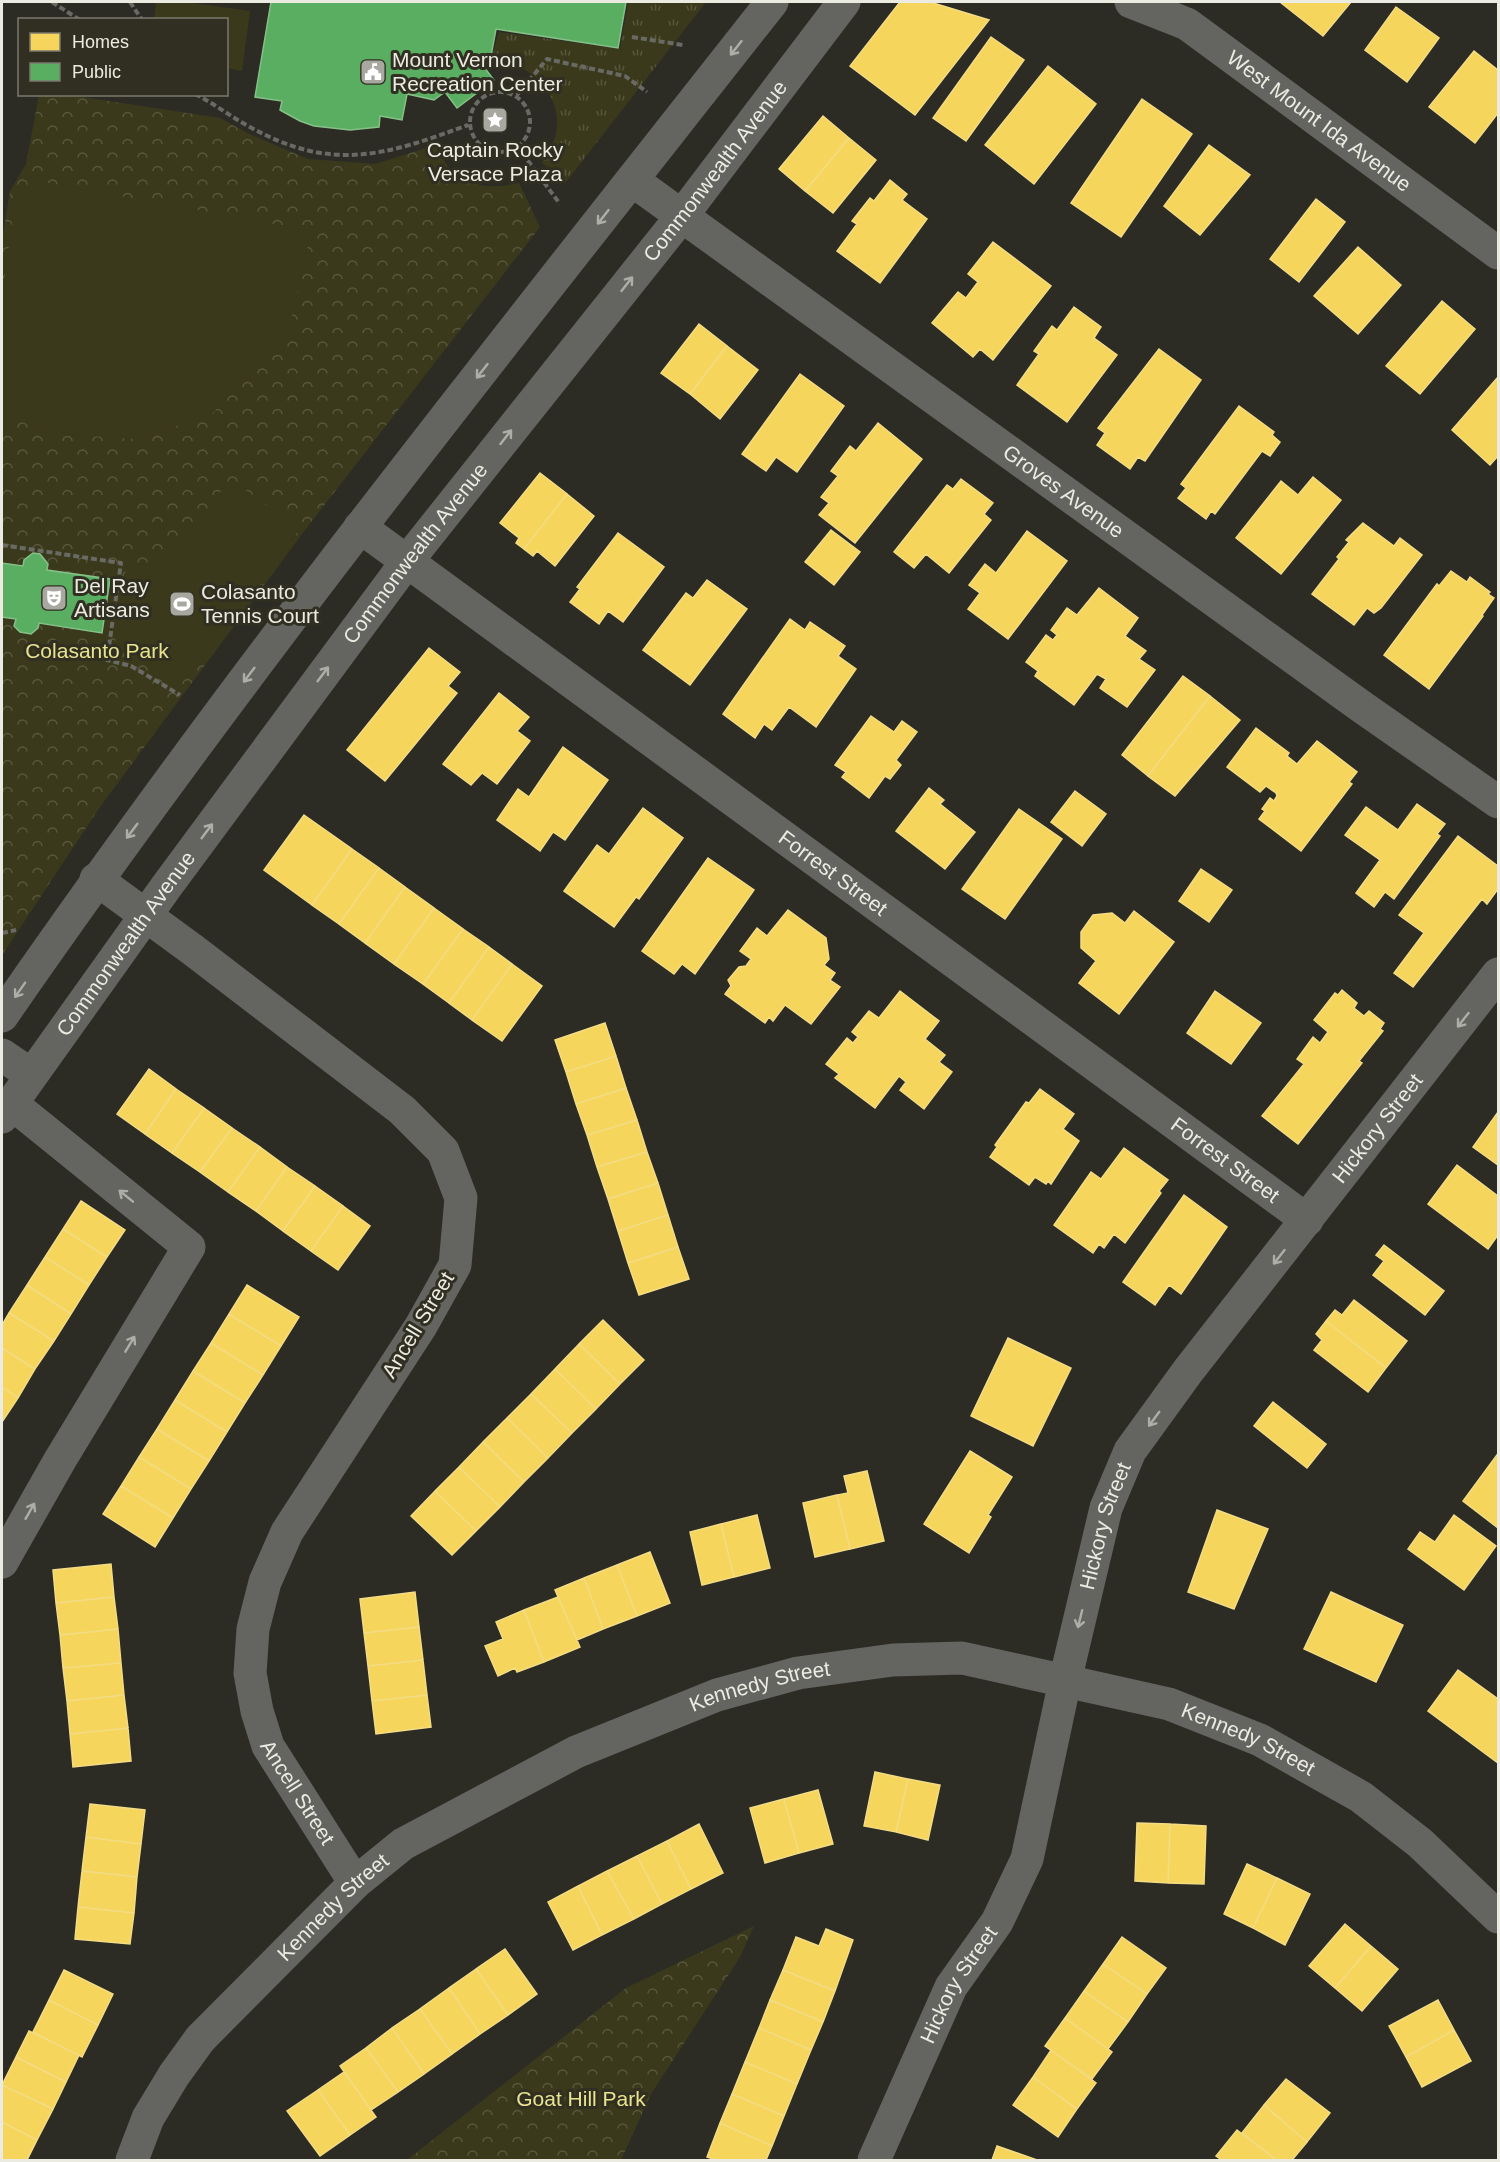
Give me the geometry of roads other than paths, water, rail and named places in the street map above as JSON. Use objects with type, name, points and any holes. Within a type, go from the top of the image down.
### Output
[{"type":"street","points":[[2,1016],[96,879],[360,527],[772,2]]},
{"type":"street","name":"Commonwealth Avenue","points":[[6,1110],[30,1074],[408,560],[681,217],[844,2]]},
{"type":"street","name":"West Mount Ida Avenue","points":[[1131,2],[1187,24],[1498,252]]},
{"type":"street","name":"Groves Avenue","points":[[632,180],[1498,802]]},
{"type":"street","name":"Forrest Street","points":[[360,527],[1307,1220]]},
{"type":"street","name":"Ancell Street","points":[[96,879],[147,915],[402,1110],[443,1151],[461,1198],[455,1265],[421,1326],[286,1532],[265,1582],[253,1629],[250,1673],[257,1711],[268,1746],[355,1883]]},
{"type":"street","name":"Hickory Street","points":[[874,2160],[951,1987],[996,1922],[1026,1859],[1106,1509],[1130,1451],[1188,1371],[1498,974]]},
{"type":"street","points":[[2,1055],[30,1074]]},
{"type":"street","points":[[2,1562],[60,1460],[189,1247],[6,1110]]},
{"type":"street","name":"Kennedy Street","points":[[132,2160],[148,2118],[174,2075],[200,2039],[355,1883],[404,1844],[576,1752],[717,1695],[798,1673],[893,1660],[962,1658],[1169,1704],[1260,1740],[1361,1797],[1420,1843],[1498,1917]]},
{"type":"place","name":"Mount Vernon Recreation Center","points":[[373,72]]},
{"type":"place","name":"Captain Rocky Versace Plaza","points":[[495,120]]},
{"type":"place","name":"Del Ray Artisans","points":[[54,598]]},
{"type":"place","name":"Colasanto Tennis Court","points":[[182,604]]},
{"type":"park label","name":"Colasanto Park","points":[[97,651]]},
{"type":"park label","name":"Goat Hill Park","points":[[581,2099]]}]
